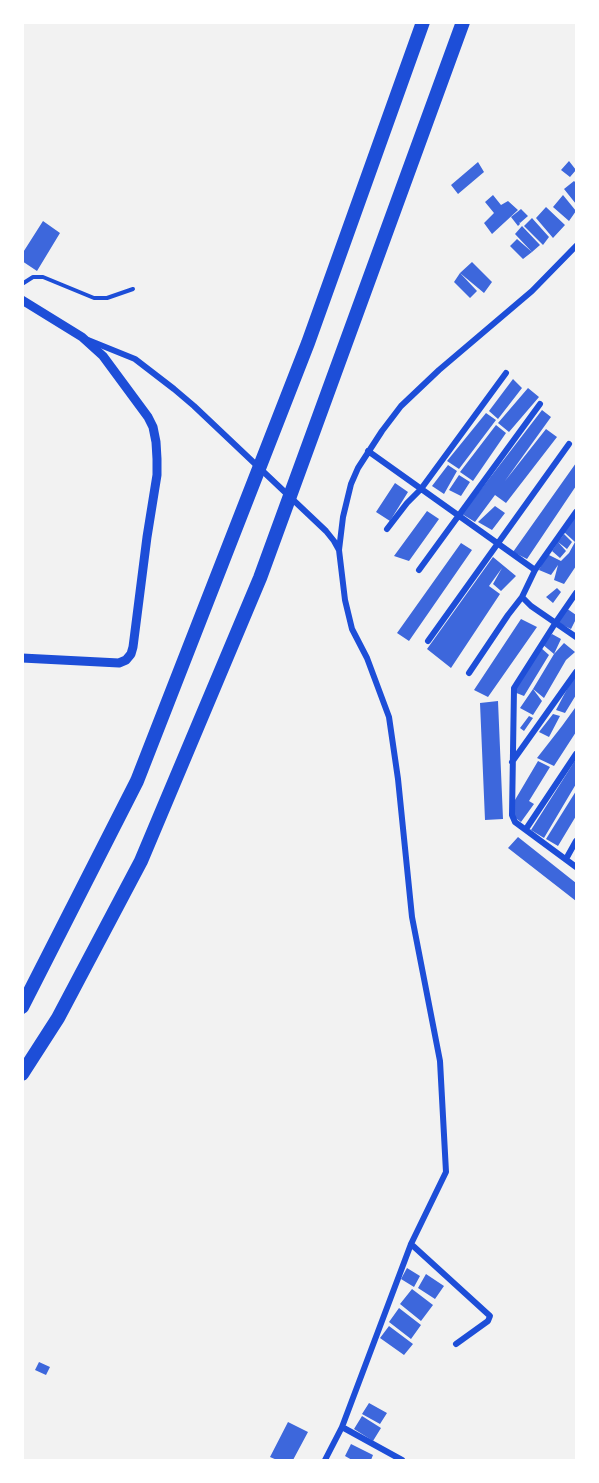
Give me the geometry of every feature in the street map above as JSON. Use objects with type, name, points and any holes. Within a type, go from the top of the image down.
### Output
[{"type":"highway","points":[[22,1007],[137,781],[308,343],[423,22]]},
{"type":"highway","points":[[22,1074],[58,1018],[141,861],[260,578],[464,22]]},
{"type":"street","points":[[325,1461],[342,1427],[411,1244],[446,1172],[440,1061],[412,917],[398,779],[389,717],[367,658],[352,629],[345,600],[339,550],[343,517],[351,484],[358,468],[401,406],[439,370],[532,291],[576,246]]},
{"type":"street","points":[[22,300],[82,337],[135,359],[187,400],[326,531],[339,550]]},
{"type":"street","points":[[22,657],[119,663],[126,660],[133,647],[157,475],[156,442],[153,427],[141,407],[103,356],[82,337]]},
{"type":"street","points":[[387,529],[421,489],[506,373]]},
{"type":"street","points":[[419,570],[540,404]]},
{"type":"street","points":[[428,641],[569,444]]},
{"type":"street","points":[[368,452],[535,570]]},
{"type":"street","points":[[469,673],[522,597],[535,570],[576,512]]},
{"type":"street","points":[[576,593],[514,688],[512,762],[515,822],[576,867]]},
{"type":"street","points":[[522,597],[531,606],[576,637]]},
{"type":"street","points":[[512,762],[576,672]]},
{"type":"street","points":[[526,829],[576,754]]},
{"type":"street","points":[[566,859],[576,841]]},
{"type":"street","points":[[411,1244],[490,1316],[488,1321],[456,1344]]},
{"type":"street","points":[[342,1427],[402,1461]]},
{"type":"lane","points":[[22,284],[33,277],[43,277],[94,298],[107,298],[133,289]]},
{"type":"building","points":[[569,161],[576,170],[570,177],[561,170]]},
{"type":"building","points":[[478,162],[484,172],[458,194],[451,185]]},
{"type":"building","points":[[574,181],[576,183],[576,204],[564,189]]},
{"type":"building","points":[[493,195],[501,205],[508,201],[518,210],[492,234],[484,223],[494,213],[485,202]]},
{"type":"building","points":[[563,195],[576,211],[569,221],[553,207]]},
{"type":"building","points":[[546,207],[565,225],[553,238],[536,218]]},
{"type":"building","points":[[521,209],[528,216],[519,222],[518,226],[511,217]]},
{"type":"building","points":[[532,218],[549,237],[543,245],[524,226]]},
{"type":"building","points":[[43,221],[60,233],[37,271],[22,261],[22,254]]},
{"type":"building","points":[[522,226],[540,245],[532,252],[515,234]]},
{"type":"building","points":[[517,239],[532,252],[523,259],[510,246]]},
{"type":"building","points":[[472,262],[492,282],[484,293],[460,273]]},
{"type":"building","points":[[460,273],[477,291],[470,298],[454,282]]},
{"type":"building","points":[[513,379],[522,388],[498,419],[489,411]]},
{"type":"building","points":[[528,388],[539,397],[509,432],[498,423]]},
{"type":"building","points":[[542,410],[551,417],[505,481],[546,429],[557,437],[506,503],[495,495],[475,522],[462,514]]},
{"type":"building","points":[[486,413],[496,420],[459,469],[447,461]]},
{"type":"building","points":[[496,425],[506,433],[473,481],[460,472]]},
{"type":"building","points":[[576,463],[576,486],[527,559],[513,552]]},
{"type":"building","points":[[448,465],[457,471],[444,494],[432,486]]},
{"type":"building","points":[[459,475],[470,482],[461,496],[449,490]]},
{"type":"building","points":[[395,483],[408,492],[390,521],[376,512]]},
{"type":"building","points":[[495,506],[505,513],[492,530],[478,522]]},
{"type":"building","points":[[427,511],[439,519],[409,561],[394,556]]},
{"type":"building","points":[[576,515],[576,566],[564,584],[554,580],[558,565],[551,575],[539,570],[547,554],[561,561],[569,553],[575,542],[564,532]]},
{"type":"building","points":[[564,534],[572,542],[567,549],[558,542]]},
{"type":"building","points":[[558,542],[566,551],[560,558],[552,551]]},
{"type":"building","points":[[461,543],[472,550],[409,641],[397,633]]},
{"type":"building","points":[[493,557],[516,576],[501,591],[493,584],[502,568],[489,586],[500,594],[451,668],[427,649]]},
{"type":"building","points":[[557,588],[561,592],[553,603],[546,597]]},
{"type":"building","points":[[566,608],[576,615],[571,629],[556,622]]},
{"type":"building","points":[[521,619],[537,627],[488,697],[474,690]]},
{"type":"building","points":[[552,634],[561,639],[554,654],[542,644]]},
{"type":"building","points":[[564,643],[575,652],[566,660],[544,698],[533,689],[554,654]]},
{"type":"building","points":[[540,647],[549,655],[524,696],[514,692]]},
{"type":"building","points":[[576,672],[576,695],[565,713],[556,710]]},
{"type":"building","points":[[533,689],[542,701],[533,715],[520,708]]},
{"type":"building","points":[[498,701],[503,819],[485,820],[480,703]]},
{"type":"building","points":[[575,708],[576,732],[554,766],[537,758],[562,726]]},
{"type":"building","points":[[553,714],[560,716],[549,737],[539,732]]},
{"type":"building","points":[[529,716],[533,718],[524,731],[520,728]]},
{"type":"building","points":[[576,759],[576,784],[544,838],[531,830]]},
{"type":"building","points":[[538,761],[550,767],[529,801],[534,804],[521,822],[513,816],[512,805]]},
{"type":"building","points":[[576,791],[576,816],[558,846],[546,839]]},
{"type":"building","points":[[518,837],[576,883],[576,901],[508,848]]},
{"type":"building","points":[[407,1268],[420,1276],[414,1287],[401,1279]]},
{"type":"building","points":[[426,1274],[444,1286],[435,1299],[418,1288]]},
{"type":"building","points":[[412,1289],[433,1305],[421,1321],[400,1304]]},
{"type":"building","points":[[399,1308],[421,1325],[411,1339],[389,1322]]},
{"type":"building","points":[[389,1326],[413,1344],[404,1355],[380,1338]]},
{"type":"building","points":[[39,1362],[50,1367],[46,1375],[35,1370]]},
{"type":"building","points":[[369,1403],[387,1413],[380,1424],[362,1414]]},
{"type":"building","points":[[362,1416],[381,1428],[373,1441],[354,1429]]},
{"type":"building","points":[[288,1422],[308,1432],[293,1460],[277,1460],[270,1457]]},
{"type":"building","points":[[351,1444],[373,1455],[371,1460],[352,1460],[345,1456]]}]
